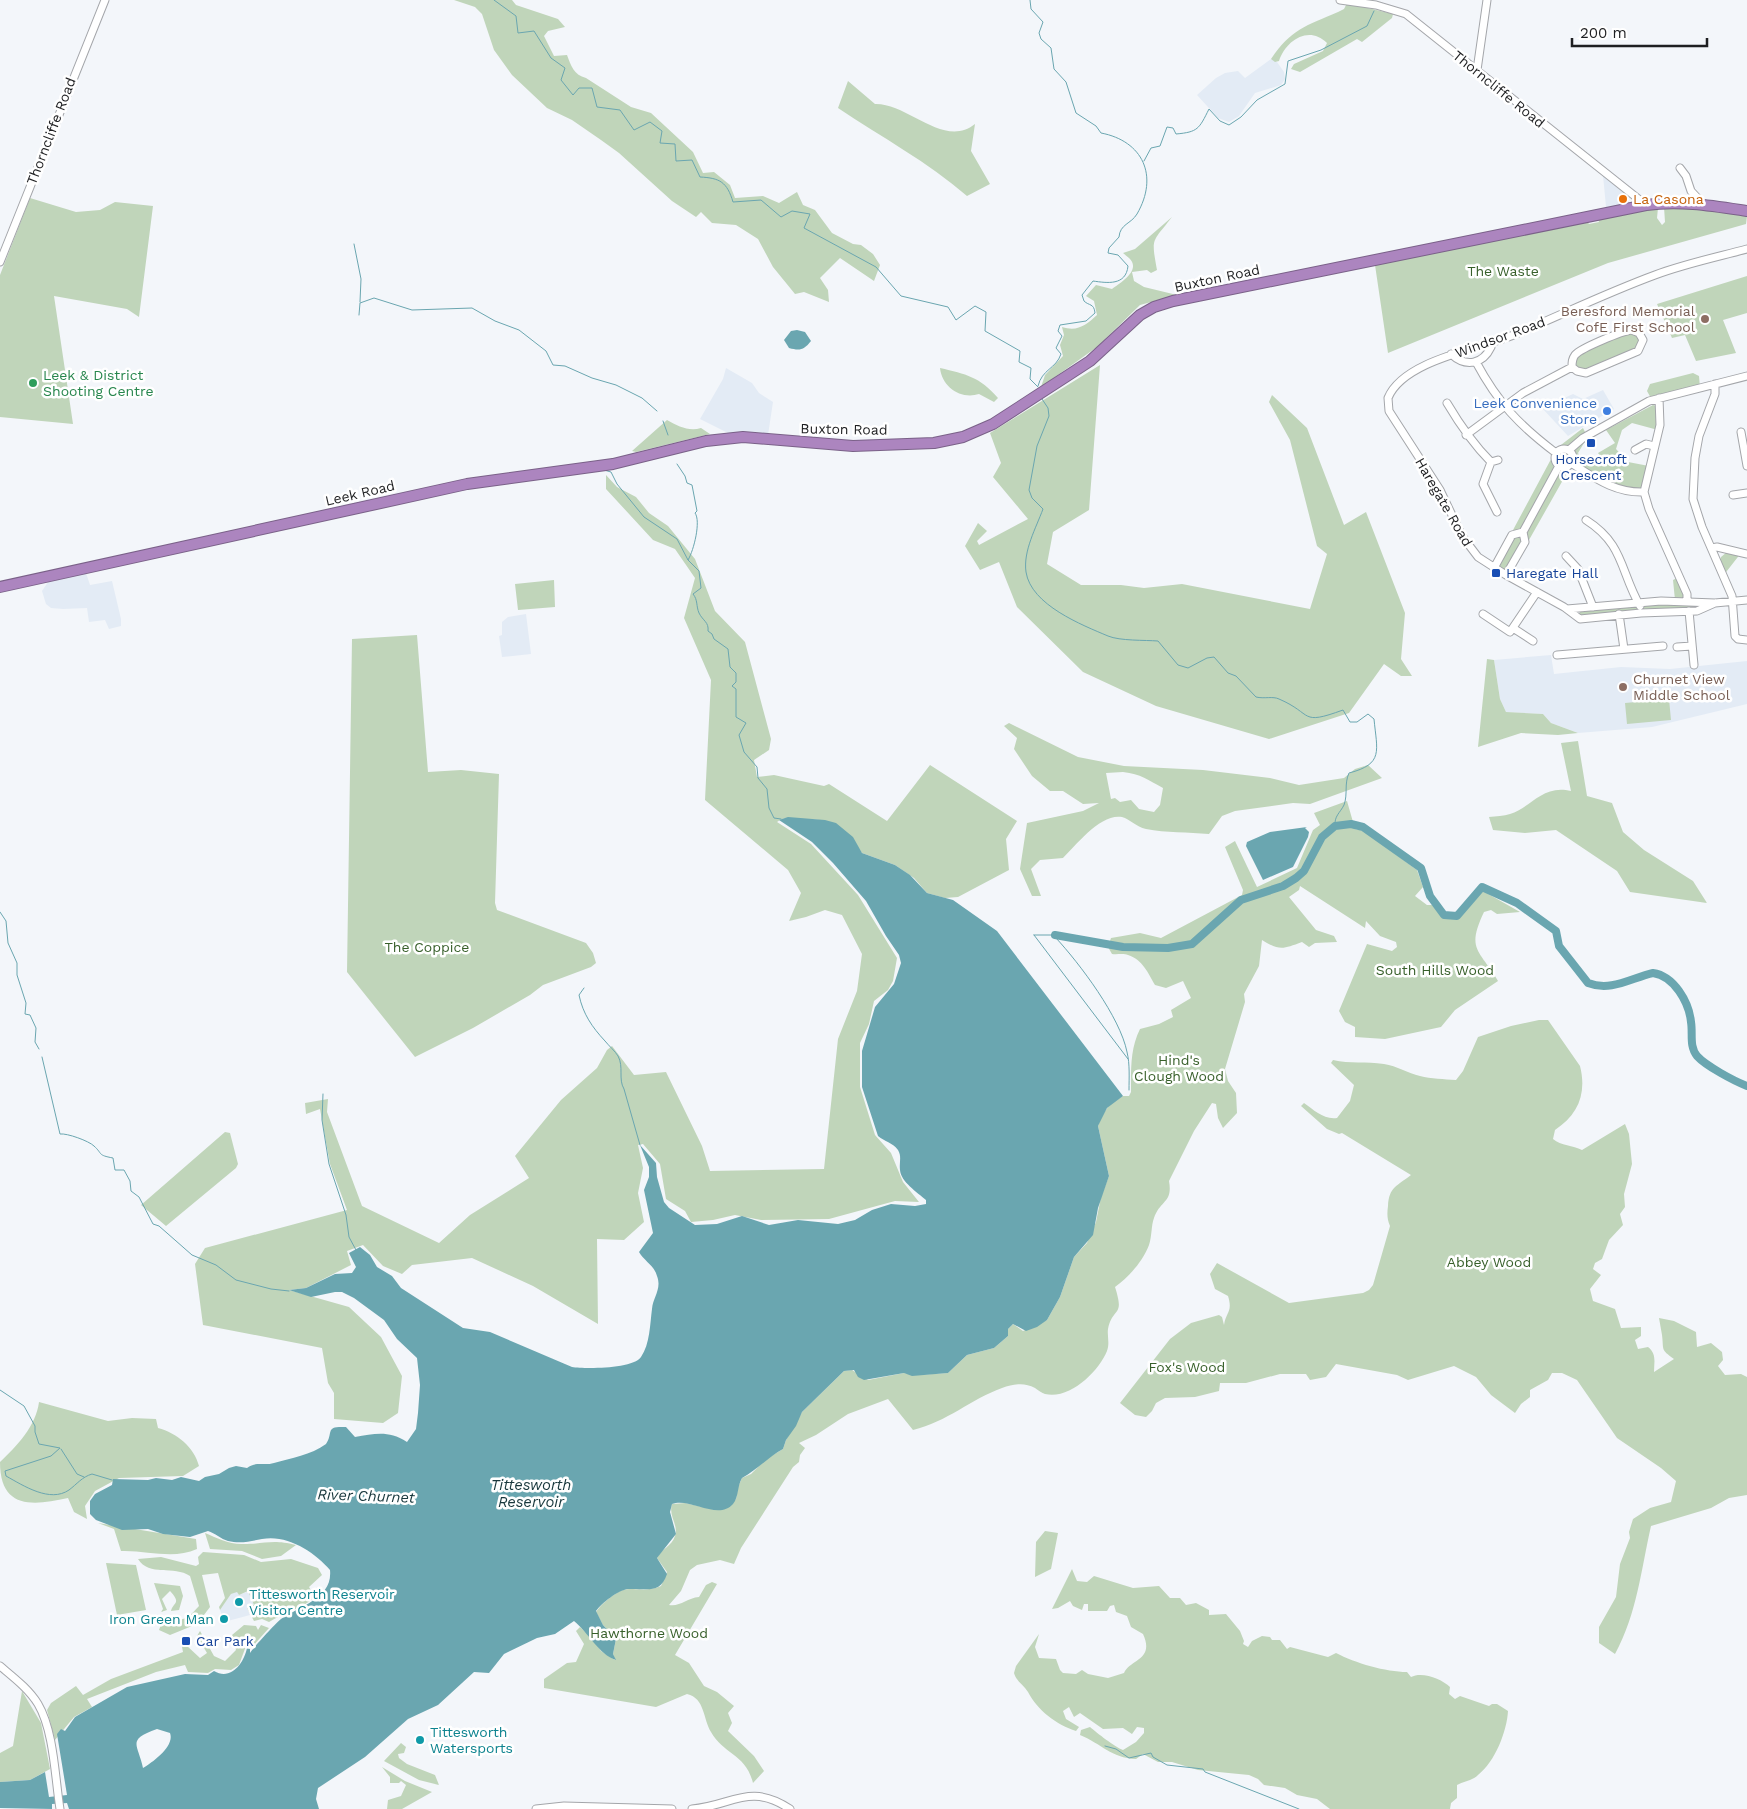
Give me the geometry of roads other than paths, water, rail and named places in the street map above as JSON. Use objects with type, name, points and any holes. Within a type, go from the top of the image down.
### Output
[{"type":"highway","name":"Buxton Road","points":[[728,438],[743,437],[853,446],[934,443],[963,437],[993,424],[1090,361],[1140,315],[1154,307],[1207,293],[1646,205],[1665,202],[1747,211]]},
{"type":"highway","name":"Leek Road","points":[[0,586],[467,484],[613,464],[680,446],[728,438]]},
{"type":"street","name":"Thorncliffe Road","points":[[0,262],[104,0]]},
{"type":"street","name":"Thorncliffe Road","points":[[1340,0],[1376,5],[1406,14],[1646,205]]},
{"type":"street","points":[[1477,70],[1487,0]]},
{"type":"street","points":[[1680,168],[1686,176],[1691,191],[1704,205]]},
{"type":"street","points":[[1634,196],[1634,207]]},
{"type":"street","name":"Windsor Road","points":[[1398,382],[1422,367],[1451,354],[1490,343],[1657,274],[1747,249]]},
{"type":"street","points":[[1636,331],[1643,340],[1638,351],[1586,373],[1577,371],[1572,366],[1575,354],[1620,333],[1636,331]]},
{"type":"street","points":[[1451,354],[1462,362],[1476,362],[1488,354],[1491,347],[1490,343]]},
{"type":"street","points":[[1476,362],[1504,407],[1522,426],[1556,453]]},
{"type":"street","points":[[1466,435],[1547,378],[1572,366]]},
{"type":"street","points":[[1569,450],[1573,457],[1571,463],[1564,467],[1559,466],[1554,459],[1560,449],[1569,450],[1585,437],[1649,401],[1747,376]]},
{"type":"street","name":"Haregate Road","points":[[1398,382],[1388,398],[1389,412],[1440,490],[1465,541],[1478,556],[1494,568],[1584,619]]},
{"type":"street","points":[[1715,384],[1715,394],[1699,436],[1692,486],[1696,512],[1733,601],[1735,636],[1738,639],[1747,640]]},
{"type":"street","points":[[1659,398],[1660,425],[1644,492],[1649,509],[1687,594],[1687,600]]},
{"type":"street","points":[[1447,403],[1466,435],[1494,461],[1483,484],[1497,512]]},
{"type":"street","points":[[1741,432],[1747,466]]},
{"type":"street","points":[[1637,447],[1646,444],[1654,446]]},
{"type":"street","points":[[1571,463],[1611,487],[1629,492],[1644,492]]},
{"type":"street","points":[[1494,568],[1512,535],[1522,532],[1559,466]]},
{"type":"street","points":[[1733,495],[1747,493]]},
{"type":"street","points":[[1586,520],[1598,528],[1613,544],[1641,612]]},
{"type":"street","points":[[1506,575],[1525,542],[1522,532]]},
{"type":"street","points":[[1712,548],[1717,547],[1747,554]]},
{"type":"street","points":[[1566,556],[1578,569],[1593,607]]},
{"type":"street","points":[[1483,614],[1510,632],[1538,592]]},
{"type":"street","points":[[1567,609],[1687,600],[1715,603],[1747,600]]},
{"type":"street","points":[[1700,601],[1701,609]]},
{"type":"street","points":[[1582,608],[1579,614],[1584,619],[1641,612],[1689,611],[1701,609],[1715,603]]},
{"type":"street","points":[[1689,611],[1694,664]]},
{"type":"street","points":[[1619,614],[1624,649]]},
{"type":"street","points":[[1513,628],[1533,642]]},
{"type":"street","points":[[1557,655],[1663,646]]},
{"type":"street","points":[[1677,647],[1692,646]]},
{"type":"street","points":[[0,1666],[29,1693],[42,1712],[49,1734],[60,1808]]},
{"type":"street","points":[[692,1809],[711,1808],[736,1797],[750,1795],[790,1809]]},
{"type":"street","points":[[536,1809],[564,1806],[672,1809]]},
{"type":"water","points":[[791,331],[805,332],[811,341],[801,349],[789,348],[784,340]]},
{"type":"water","name":"Tittesworth Reservoir","points":[[788,817],[825,820],[836,823],[853,837],[862,853],[895,865],[910,875],[927,893],[953,900],[997,931],[1123,1096],[1107,1108],[1098,1126],[1109,1176],[1098,1208],[1093,1235],[1074,1257],[1060,1297],[1047,1320],[1037,1327],[1026,1331],[1013,1324],[1008,1329],[1008,1336],[994,1348],[967,1355],[948,1373],[912,1376],[904,1373],[864,1380],[858,1377],[854,1370],[844,1371],[802,1412],[783,1449],[742,1478],[736,1498],[727,1509],[712,1510],[687,1503],[672,1504],[670,1512],[676,1534],[657,1558],[667,1574],[664,1581],[652,1589],[624,1590],[615,1594],[596,1611],[603,1625],[616,1639],[613,1654],[616,1660],[604,1653],[574,1621],[555,1634],[537,1638],[504,1654],[489,1673],[474,1672],[438,1705],[408,1719],[365,1757],[318,1788],[316,1799],[319,1809],[69,1809],[67,1803],[52,1804],[52,1809],[0,1808],[0,1782],[30,1780],[45,1772],[49,1797],[67,1795],[57,1734],[61,1729],[65,1731],[75,1717],[127,1687],[185,1674],[208,1675],[214,1671],[226,1674],[231,1672],[240,1665],[247,1648],[250,1649],[250,1653],[281,1619],[321,1595],[329,1580],[330,1570],[317,1557],[300,1546],[281,1539],[271,1538],[237,1542],[225,1540],[208,1531],[190,1537],[163,1534],[148,1529],[122,1530],[96,1520],[90,1514],[90,1501],[95,1494],[112,1485],[113,1479],[148,1480],[156,1478],[172,1480],[181,1477],[199,1481],[236,1466],[247,1468],[257,1464],[270,1464],[294,1458],[314,1451],[326,1444],[332,1429],[339,1427],[346,1427],[355,1437],[387,1434],[407,1442],[416,1429],[420,1385],[417,1358],[397,1339],[384,1320],[354,1298],[342,1292],[311,1297],[289,1290],[306,1288],[335,1274],[352,1273],[356,1267],[349,1253],[360,1247],[370,1255],[377,1267],[392,1276],[401,1288],[463,1328],[490,1332],[572,1367],[597,1368],[619,1366],[636,1361],[644,1352],[658,1285],[654,1269],[639,1252],[653,1233],[644,1190],[649,1177],[649,1167],[640,1145],[656,1163],[657,1177],[664,1202],[669,1208],[695,1225],[717,1224],[742,1216],[769,1225],[798,1220],[838,1224],[855,1220],[872,1210],[891,1204],[915,1206],[926,1204],[926,1200],[903,1179],[898,1150],[878,1136],[862,1087],[862,1051],[875,1007],[894,984],[901,963],[899,955],[866,901],[833,863],[812,842],[779,820]],"holes":[[[157,1729],[170,1733],[171,1738],[166,1748],[157,1758],[143,1768],[136,1744],[141,1736]]]},
{"type":"water","points":[[1307,827],[1305,828],[1309,832],[1308,837],[1293,867],[1263,880],[1246,846],[1247,842],[1270,832]]},
{"type":"waterway","points":[[494,0],[516,16],[518,33],[534,31],[551,58],[565,68],[561,80],[573,95],[579,88],[592,88],[597,107],[620,110],[634,130],[650,122],[662,131],[660,143],[675,144],[676,161],[692,160],[700,177],[722,182],[733,202],[761,200],[781,217],[792,211],[810,214],[804,228],[876,267],[901,296],[948,307],[956,320],[975,306],[986,312],[985,331],[1020,351],[1019,362],[1031,368],[1030,379],[1038,387]]},
{"type":"waterway","points":[[1030,0],[1031,9],[1043,22],[1039,33],[1041,39],[1051,48],[1054,69],[1066,82],[1076,113],[1096,126],[1101,133],[1116,137],[1137,152],[1143,162],[1147,186],[1137,214],[1121,229],[1119,237],[1109,248],[1108,253],[1118,255],[1128,266],[1124,277],[1115,282],[1093,281],[1082,295],[1084,301],[1094,308],[1095,313],[1086,321],[1060,325],[1058,331],[1062,336],[1056,348],[1061,354],[1056,363],[1040,380],[1038,386]]},
{"type":"waterway","points":[[1144,161],[1151,148],[1160,146],[1167,127],[1173,128],[1176,134],[1189,132],[1200,125],[1209,109],[1220,121],[1229,125],[1241,117],[1257,100],[1285,84],[1288,61],[1321,50],[1367,26],[1374,11]]},
{"type":"waterway","points":[[354,244],[361,279],[360,302]]},
{"type":"waterway","points":[[359,315],[360,303],[374,298],[412,310],[472,308],[495,321],[519,330],[546,351],[553,365],[565,366],[592,378],[616,385],[642,398],[657,411]]},
{"type":"waterway","points":[[1042,399],[1048,408],[1049,416],[1037,446],[1029,490],[1032,498],[1043,509],[1026,556],[1026,572],[1030,584],[1047,604],[1085,626],[1113,638],[1158,641],[1178,665],[1188,668],[1207,658],[1214,657],[1228,673],[1236,676],[1256,697],[1277,698],[1313,718],[1343,710],[1350,722],[1357,722],[1368,714],[1374,719],[1376,755],[1368,765],[1349,773],[1344,805],[1336,817],[1335,826]]},
{"type":"waterway","points":[[663,421],[668,435]]},
{"type":"waterway","points":[[604,470],[611,472],[617,484],[644,517],[677,539],[688,560],[696,536],[697,517],[695,513],[697,511],[692,485],[687,483],[677,464]]},
{"type":"waterway","points":[[688,560],[699,571],[701,588],[693,594],[699,613],[707,623],[708,631],[714,639],[728,649],[730,667],[736,673],[736,682],[732,686],[736,689],[736,717],[746,723],[739,735],[744,752],[757,767],[758,778],[767,789],[769,808],[774,818],[781,819]]},
{"type":"waterway","name":"River Churnet","points":[[1055,935],[1123,947],[1168,948],[1192,944],[1241,900],[1283,886],[1296,878],[1304,871],[1322,837],[1335,826],[1351,824],[1363,827],[1421,868],[1430,896],[1444,915],[1457,916],[1482,887],[1517,903],[1556,931],[1559,946],[1588,983],[1605,986],[1613,985],[1653,973],[1668,979],[1684,998],[1690,1014],[1692,1044],[1697,1056],[1720,1073],[1747,1086]]},
{"type":"waterway","points":[[0,912],[6,921],[8,943],[17,963],[17,975],[26,1003],[25,1014],[30,1015],[36,1028],[35,1042],[39,1049]]},
{"type":"waterway","points":[[1034,935],[1128,1059]]},
{"type":"waterway","name":"River Churnet","points":[[1034,935],[1052,935]]},
{"type":"waterway","points":[[1056,938],[1087,976],[1108,1007],[1116,1023],[1123,1038],[1128,1057],[1129,1090]]},
{"type":"waterway","points":[[584,988],[579,995],[586,1014],[596,1031],[620,1060],[621,1081],[640,1145]]},
{"type":"waterway","points":[[42,1057],[60,1134],[83,1140],[94,1146],[102,1155],[113,1158],[115,1170],[124,1170],[130,1181],[131,1191],[139,1197],[153,1224],[159,1226],[192,1255],[216,1265],[236,1280],[271,1289],[289,1291]]},
{"type":"waterway","points":[[323,1094],[322,1120],[329,1164],[346,1215],[349,1237],[356,1250]]},
{"type":"waterway","name":"River Churnet","points":[[0,1390],[24,1406],[35,1426],[39,1444],[60,1448],[51,1456],[5,1471],[6,1476],[37,1492],[54,1495],[62,1494],[69,1490],[88,1475],[92,1474],[112,1480]]},
{"type":"waterway","points":[[61,1449],[77,1474],[84,1477]]},
{"type":"waterway","points":[[1105,1746],[1116,1749],[1129,1758],[1151,1753],[1153,1757],[1167,1765],[1203,1769],[1205,1772],[1299,1809]]},
{"type":"place","name":"La Casona","points":[[1623,199]]},
{"type":"place","name":"Beresford Memorial CofE First School","points":[[1705,319]]},
{"type":"place","name":"Leek & District Shooting Centre","points":[[33,383]]},
{"type":"place","name":"Leek Convenience Store","points":[[1607,411]]},
{"type":"place","name":"Horsecroft Crescent","points":[[1591,443]]},
{"type":"place","name":"Haregate Hall","points":[[1496,573]]},
{"type":"place","name":"Churnet View Middle School","points":[[1623,687]]},
{"type":"place","name":"Tittesworth Reservoir Visitor Centre","points":[[239,1602]]},
{"type":"place","name":"Iron Green Man","points":[[224,1619]]},
{"type":"place","name":"Car Park","points":[[186,1641]]},
{"type":"place","name":"Tittesworth Watersports","points":[[420,1740]]},
{"type":"park label","name":"The Waste","points":[[1503,271]]},
{"type":"park label","name":"The Coppice","points":[[427,947]]},
{"type":"park label","name":"South Hills Wood","points":[[1435,970]]},
{"type":"park label","name":"Hind's Clough Wood","points":[[1179,1068]]},
{"type":"park label","name":"Abbey Wood","points":[[1489,1262]]},
{"type":"park label","name":"Fox's Wood","points":[[1187,1367]]},
{"type":"park label","name":"Hawthorne Wood","points":[[649,1633]]}]
